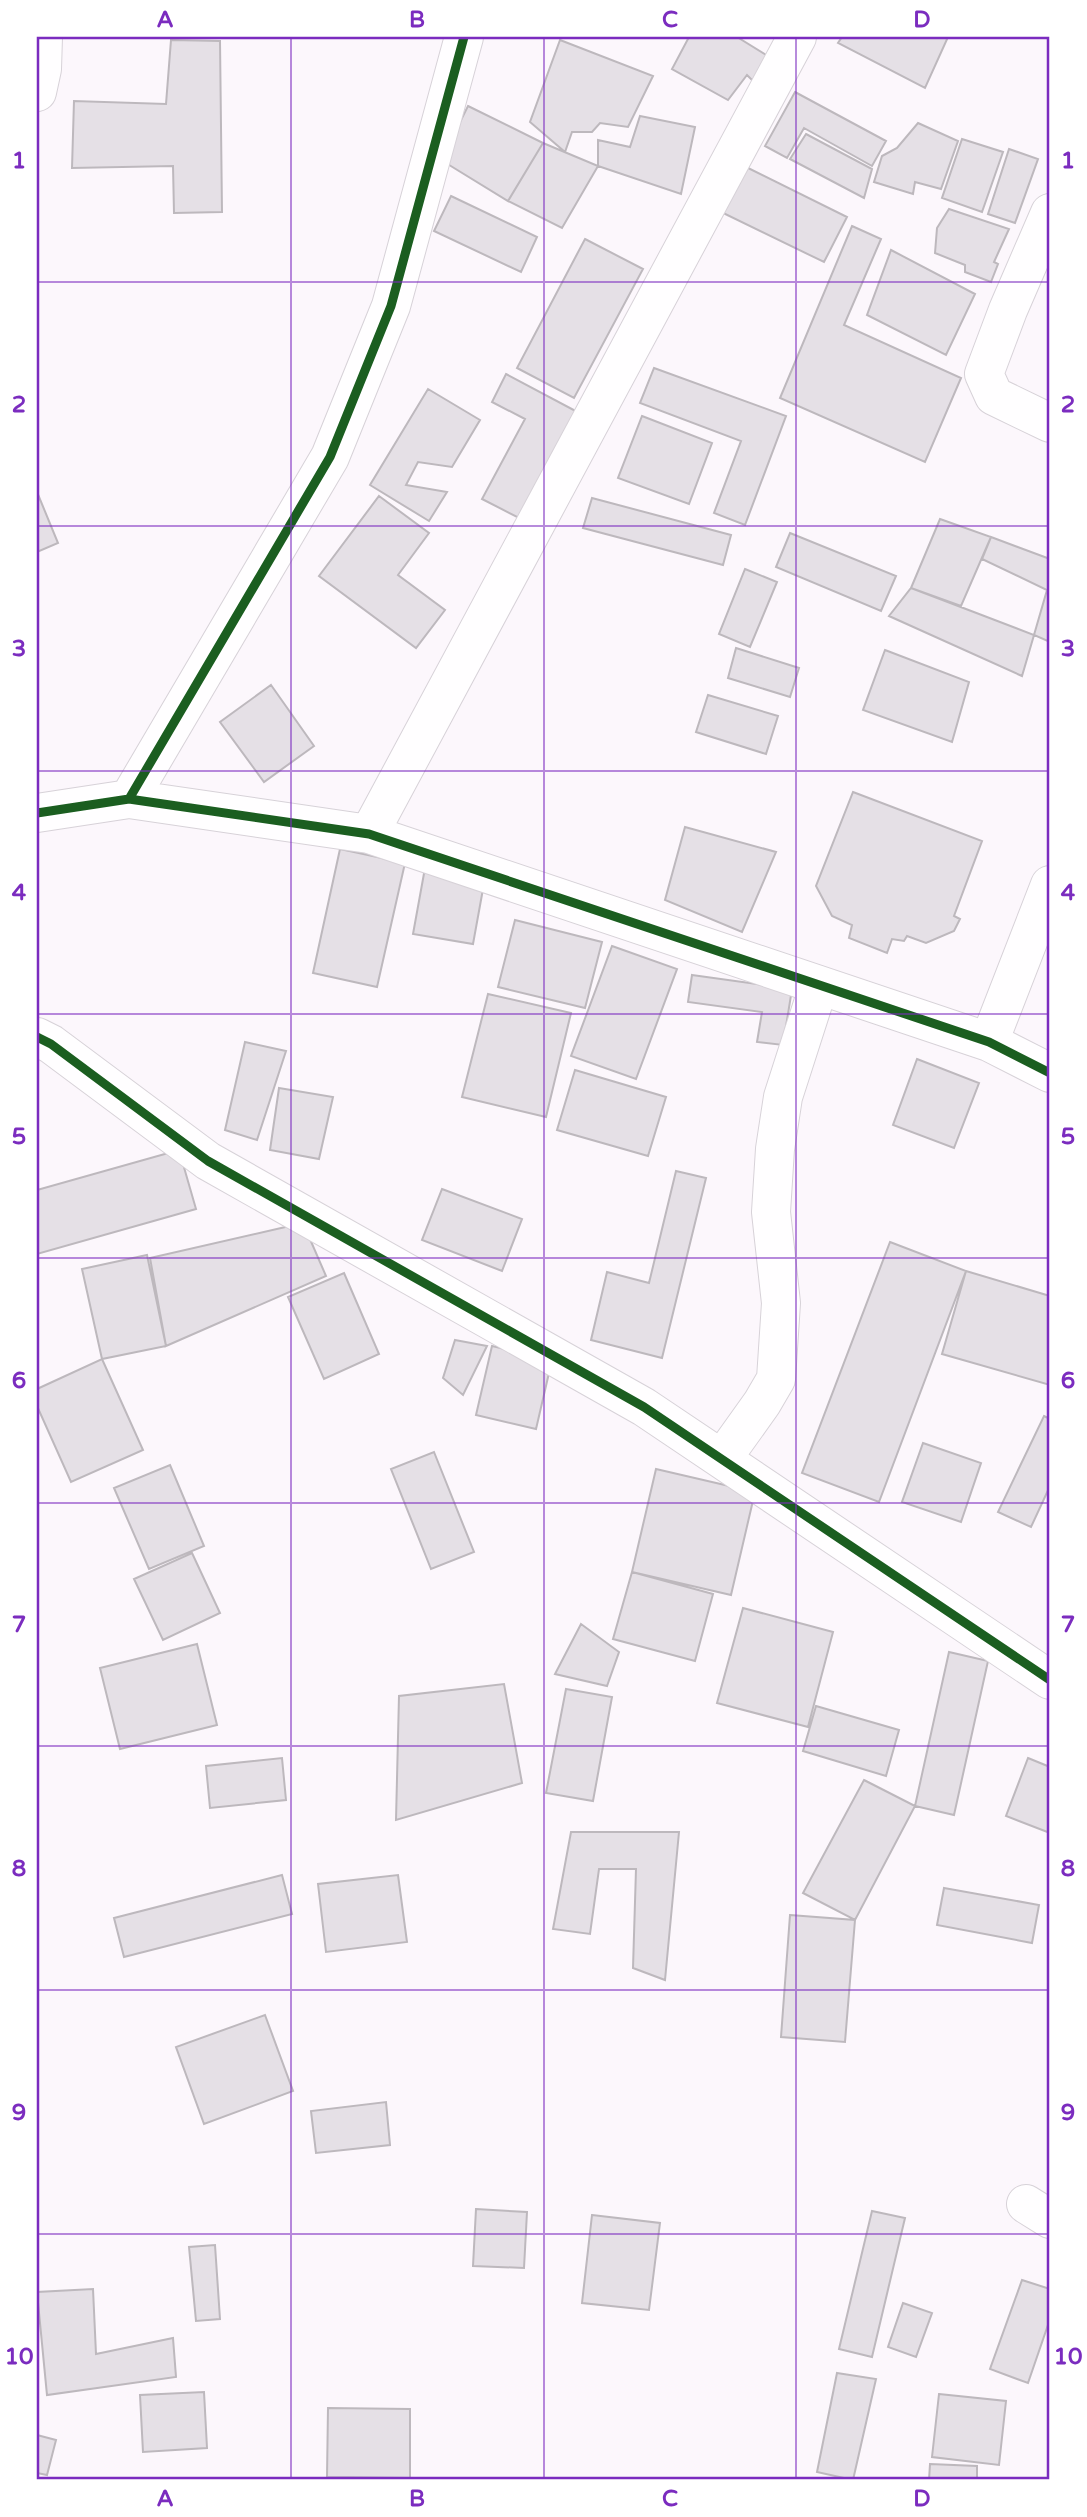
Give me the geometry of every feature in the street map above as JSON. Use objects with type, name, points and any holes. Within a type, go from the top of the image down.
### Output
[{"type":"street","points":[[37,92],[42,69],[43,37]]},
{"type":"street","points":[[129,799],[330,457],[391,306],[464,37]]},
{"type":"street","points":[[369,834],[797,37]]},
{"type":"street","points":[[1050,213],[984,374],[995,396],[1050,423]]},
{"type":"street","points":[[37,813],[129,799],[369,834],[989,1042],[1050,1073]]},
{"type":"street","points":[[989,1042],[1050,885]]},
{"type":"street","points":[[722,1459],[776,1379],[781,1303],[771,1212],[775,1149],[783,1097],[819,985]]},
{"type":"street","points":[[37,1037],[51,1044],[208,1161],[644,1407],[1050,1680]]},
{"type":"building","points":[[689,37],[737,37],[771,58],[754,82],[747,75],[728,100],[672,69]]},
{"type":"building","points":[[842,37],[948,37],[925,88],[838,43]]},
{"type":"building","points":[[171,40],[220,41],[222,212],[174,213],[173,166],[72,168],[74,101],[166,104]]},
{"type":"building","points":[[560,40],[653,76],[628,127],[600,123],[592,132],[572,132],[565,152],[530,122]]},
{"type":"building","points":[[795,92],[886,141],[872,166],[804,128],[787,158],[765,146]]},
{"type":"building","points":[[468,106],[543,143],[508,201],[441,160]]},
{"type":"building","points":[[640,116],[695,127],[681,194],[598,166],[598,140],[630,147]]},
{"type":"building","points":[[918,123],[958,141],[941,189],[915,182],[913,194],[874,182],[882,156],[897,148]]},
{"type":"building","points":[[806,134],[872,169],[864,198],[790,159]]},
{"type":"building","points":[[962,139],[1003,152],[982,212],[942,198]]},
{"type":"building","points":[[543,143],[598,166],[562,228],[508,201]]},
{"type":"building","points":[[1009,149],[1038,159],[1015,223],[988,214]]},
{"type":"building","points":[[740,164],[847,217],[824,262],[717,210]]},
{"type":"building","points":[[451,196],[537,237],[521,272],[434,231]]},
{"type":"building","points":[[949,209],[1009,229],[994,262],[998,264],[991,282],[965,272],[965,265],[935,253],[937,228]]},
{"type":"building","points":[[852,226],[881,239],[844,325],[961,378],[925,462],[780,398]]},
{"type":"building","points":[[585,239],[643,269],[574,398],[517,368]]},
{"type":"building","points":[[891,250],[975,294],[946,355],[867,315]]},
{"type":"building","points":[[654,368],[786,416],[745,525],[714,513],[741,441],[640,403]]},
{"type":"building","points":[[506,374],[585,416],[529,523],[482,499],[525,419],[492,402]]},
{"type":"building","points":[[428,389],[480,420],[452,467],[418,462],[406,485],[447,492],[429,521],[370,485]]},
{"type":"building","points":[[642,416],[712,443],[689,504],[618,478]]},
{"type":"building","points":[[37,492],[58,543],[37,552]]},
{"type":"building","points":[[379,496],[429,533],[398,575],[445,610],[416,648],[319,576]]},
{"type":"building","points":[[592,498],[731,535],[723,565],[583,528]]},
{"type":"building","points":[[940,519],[991,537],[961,606],[911,588]]},
{"type":"building","points":[[790,533],[896,576],[881,611],[776,567]]},
{"type":"building","points":[[991,537],[1050,559],[1050,642],[1034,635],[1047,590],[982,559]]},
{"type":"building","points":[[745,569],[777,582],[750,647],[719,634]]},
{"type":"building","points":[[911,588],[1034,635],[1022,676],[889,616]]},
{"type":"building","points":[[736,648],[799,668],[790,697],[728,678]]},
{"type":"building","points":[[885,650],[969,682],[952,742],[863,710]]},
{"type":"building","points":[[271,685],[314,746],[264,782],[220,722]]},
{"type":"building","points":[[708,695],[778,716],[766,754],[696,732]]},
{"type":"building","points":[[853,792],[982,841],[954,916],[960,919],[954,931],[926,943],[907,936],[904,941],[892,939],[887,953],[849,938],[852,925],[832,916],[816,886]]},
{"type":"building","points":[[685,827],[776,852],[742,932],[665,900]]},
{"type":"building","points":[[340,849],[405,863],[377,987],[313,973]]},
{"type":"building","points":[[425,868],[485,878],[473,944],[413,934]]},
{"type":"building","points":[[515,920],[602,942],[585,1008],[498,987]]},
{"type":"building","points":[[612,946],[677,969],[636,1079],[571,1056]]},
{"type":"building","points":[[692,975],[792,989],[783,1045],[757,1042],[762,1012],[688,1002]]},
{"type":"building","points":[[488,994],[571,1013],[546,1117],[462,1097]]},
{"type":"building","points":[[245,1042],[286,1051],[257,1140],[225,1130]]},
{"type":"building","points":[[917,1059],[979,1083],[954,1148],[893,1125]]},
{"type":"building","points":[[575,1070],[666,1097],[648,1156],[557,1130]]},
{"type":"building","points":[[279,1088],[333,1097],[319,1159],[270,1150]]},
{"type":"building","points":[[179,1150],[196,1209],[37,1254],[37,1190]]},
{"type":"building","points":[[676,1171],[706,1178],[662,1358],[591,1340],[607,1272],[649,1283]]},
{"type":"building","points":[[442,1189],[522,1219],[502,1271],[422,1240]]},
{"type":"building","points":[[303,1223],[326,1276],[166,1346],[150,1258]]},
{"type":"building","points":[[890,1242],[966,1271],[879,1502],[802,1473]]},
{"type":"building","points":[[147,1255],[166,1346],[102,1359],[82,1269]]},
{"type":"building","points":[[966,1271],[1050,1296],[1050,1385],[942,1354]]},
{"type":"building","points":[[344,1273],[379,1354],[324,1379],[288,1297]]},
{"type":"building","points":[[455,1340],[487,1346],[463,1395],[443,1378]]},
{"type":"building","points":[[492,1346],[552,1360],[536,1429],[476,1415]]},
{"type":"building","points":[[102,1359],[143,1450],[71,1482],[37,1406],[37,1389]]},
{"type":"building","points":[[1044,1416],[1050,1419],[1050,1486],[1031,1527],[998,1512]]},
{"type":"building","points":[[923,1443],[981,1463],[961,1522],[902,1502]]},
{"type":"building","points":[[434,1452],[474,1552],[431,1569],[391,1469]]},
{"type":"building","points":[[170,1465],[204,1546],[149,1569],[114,1488]]},
{"type":"building","points":[[656,1469],[755,1492],[731,1595],[632,1572]]},
{"type":"building","points":[[192,1553],[220,1613],[163,1640],[134,1579]]},
{"type":"building","points":[[632,1572],[713,1594],[695,1661],[613,1639]]},
{"type":"building","points":[[743,1608],[833,1632],[808,1727],[717,1703]]},
{"type":"building","points":[[581,1624],[619,1652],[607,1686],[555,1674]]},
{"type":"building","points":[[197,1644],[217,1725],[120,1749],[100,1668]]},
{"type":"building","points":[[949,1652],[988,1661],[954,1815],[915,1806]]},
{"type":"building","points":[[504,1684],[522,1783],[396,1820],[399,1696]]},
{"type":"building","points":[[566,1689],[612,1697],[593,1801],[546,1793]]},
{"type":"building","points":[[816,1706],[899,1730],[886,1776],[803,1751]]},
{"type":"building","points":[[282,1758],[286,1800],[210,1808],[206,1766]]},
{"type":"building","points":[[1028,1758],[1050,1767],[1050,1833],[1006,1816]]},
{"type":"building","points":[[864,1780],[915,1806],[855,1920],[803,1893]]},
{"type":"building","points":[[571,1832],[679,1832],[665,1980],[633,1968],[636,1869],[599,1869],[590,1934],[553,1929]]},
{"type":"building","points":[[282,1875],[292,1914],[124,1957],[114,1918]]},
{"type":"building","points":[[398,1875],[407,1942],[326,1952],[318,1884]]},
{"type":"building","points":[[944,1888],[1039,1905],[1032,1943],[937,1925]]},
{"type":"building","points":[[790,1915],[855,1920],[845,2042],[781,2037]]},
{"type":"building","points":[[265,2015],[293,2091],[204,2124],[176,2047]]},
{"type":"building","points":[[386,2102],[390,2145],[316,2153],[311,2111]]},
{"type":"building","points":[[476,2209],[527,2212],[524,2268],[473,2266]]},
{"type":"building","points":[[872,2211],[905,2218],[872,2357],[839,2349]]},
{"type":"building","points":[[592,2215],[660,2223],[649,2310],[582,2303]]},
{"type":"building","points":[[215,2245],[220,2319],[196,2321],[189,2247]]},
{"type":"building","points":[[1022,2280],[1050,2289],[1050,2319],[1028,2383],[990,2369]]},
{"type":"building","points":[[93,2289],[96,2354],[173,2338],[176,2377],[47,2395],[37,2292]]},
{"type":"building","points":[[903,2303],[932,2313],[916,2357],[888,2347]]},
{"type":"building","points":[[837,2373],[876,2379],[853,2480],[817,2472]]},
{"type":"building","points":[[204,2392],[207,2448],[143,2452],[140,2395]]},
{"type":"building","points":[[939,2394],[1006,2401],[999,2465],[932,2457]]},
{"type":"building","points":[[328,2408],[410,2409],[410,2478],[327,2477]]},
{"type":"building","points":[[37,2435],[56,2440],[47,2475],[37,2473]]},
{"type":"building","points":[[930,2464],[977,2466],[977,2480],[929,2480]]},
{"type":"cycle path","points":[[37,813],[129,799],[330,457],[391,306],[464,37]]},
{"type":"cycle path","points":[[129,799],[369,834],[989,1042],[1050,1073]]},
{"type":"cycle path","points":[[37,1037],[51,1044],[208,1161],[644,1407],[1050,1680]]}]
